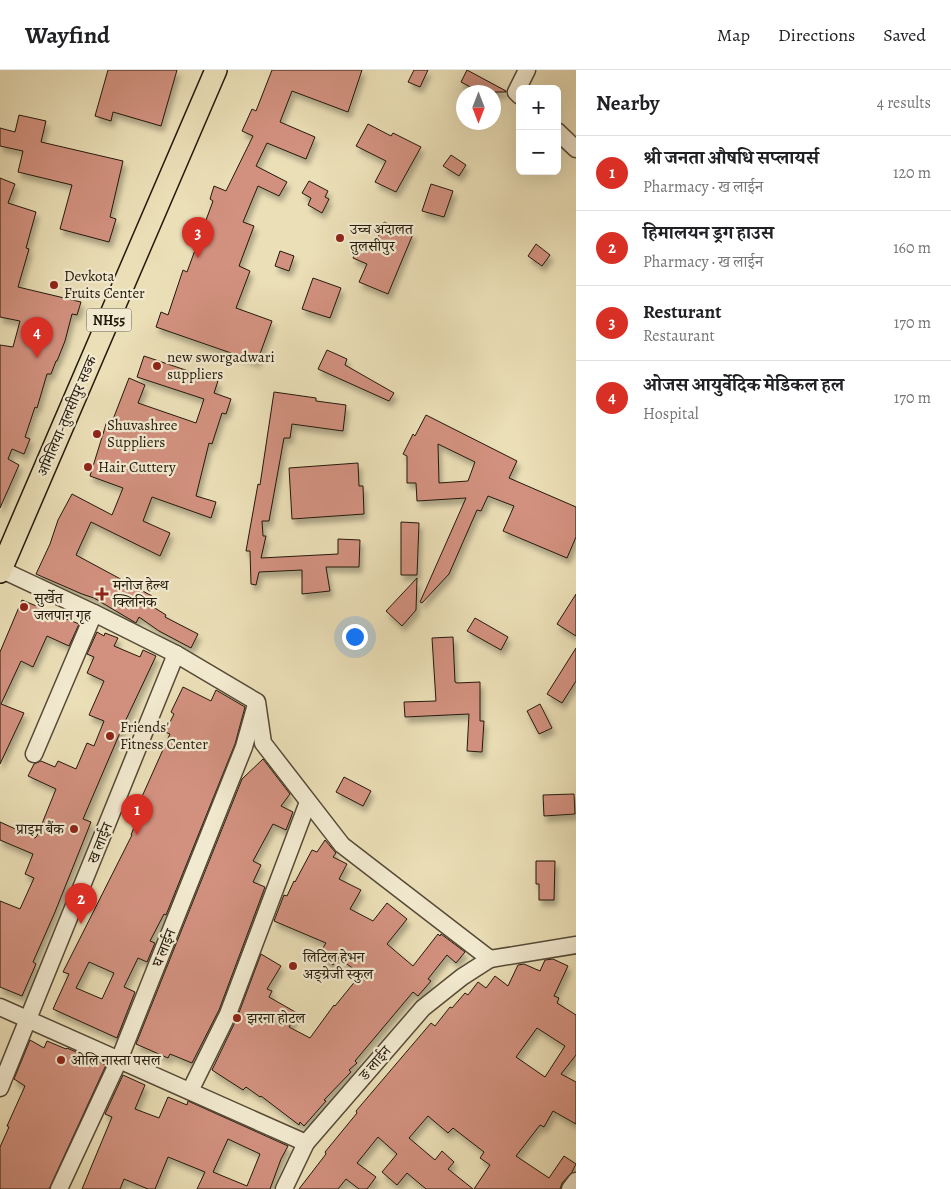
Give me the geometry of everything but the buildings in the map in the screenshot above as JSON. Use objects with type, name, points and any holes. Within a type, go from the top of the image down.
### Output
[{"type":"main road","name":"अमिलिया-तुलसीपुर सडक","points":[[0,574],[216,70]]},
{"type":"street","points":[[520,85],[527,70]]},
{"type":"street","points":[[561,135],[576,149]]},
{"type":"street","points":[[0,574],[94,613],[176,654],[256,702],[263,743],[342,845],[490,959],[576,944]]},
{"type":"street","points":[[34,754],[94,613]]},
{"type":"street","name":"ख लाईन","points":[[0,1088],[176,654]]},
{"type":"street","name":"घ लाईन","points":[[59,1189],[119,1060],[244,747],[256,702]]},
{"type":"street","points":[[190,1091],[228,1014],[308,802]]},
{"type":"street","name":"ङ लाईन","points":[[284,1189],[306,1143],[423,1008],[462,977],[490,959]]},
{"type":"street","points":[[0,1007],[306,1143]]},
{"type":"street","points":[[570,1189],[576,1181]]},
{"type":"place","name":"उच्च अदालत तुलसीपुर","points":[[340,238]]},
{"type":"place","name":"Resturant","points":[[198,258]]},
{"type":"place","name":"Devkota Fruits Center","points":[[54,285]]},
{"type":"place","name":"ओजस आयुर्वेदिक मेडिकल हल","points":[[37,358]]},
{"type":"place","name":"new sworgadwari suppliers","points":[[157,366]]},
{"type":"place","name":"Shuvashree Suppliers","points":[[97,434]]},
{"type":"place","name":"Hair Cuttery","points":[[88,467]]},
{"type":"place","name":"मनोज हेल्थ क्लिनिक","points":[[102,594]]},
{"type":"place","name":"सुर्खेत जलपान गृह","points":[[24,607]]},
{"type":"place","name":"Friends' Fitness Center","points":[[110,736]]},
{"type":"place","name":"प्राइम बैंक","points":[[74,829]]},
{"type":"place","name":"श्री जनता औषधि सप्लायर्स","points":[[137,835]]},
{"type":"place","name":"हिमालयन ड्रग हाउस","points":[[81,924]]},
{"type":"place","name":"लिटिल हेभन अङ्‍ग्रेजी स्कुल","points":[[293,966]]},
{"type":"place","name":"झरना होटल","points":[[237,1018]]},
{"type":"place","name":"ओलि नास्ता पसल","points":[[61,1060]]}]
